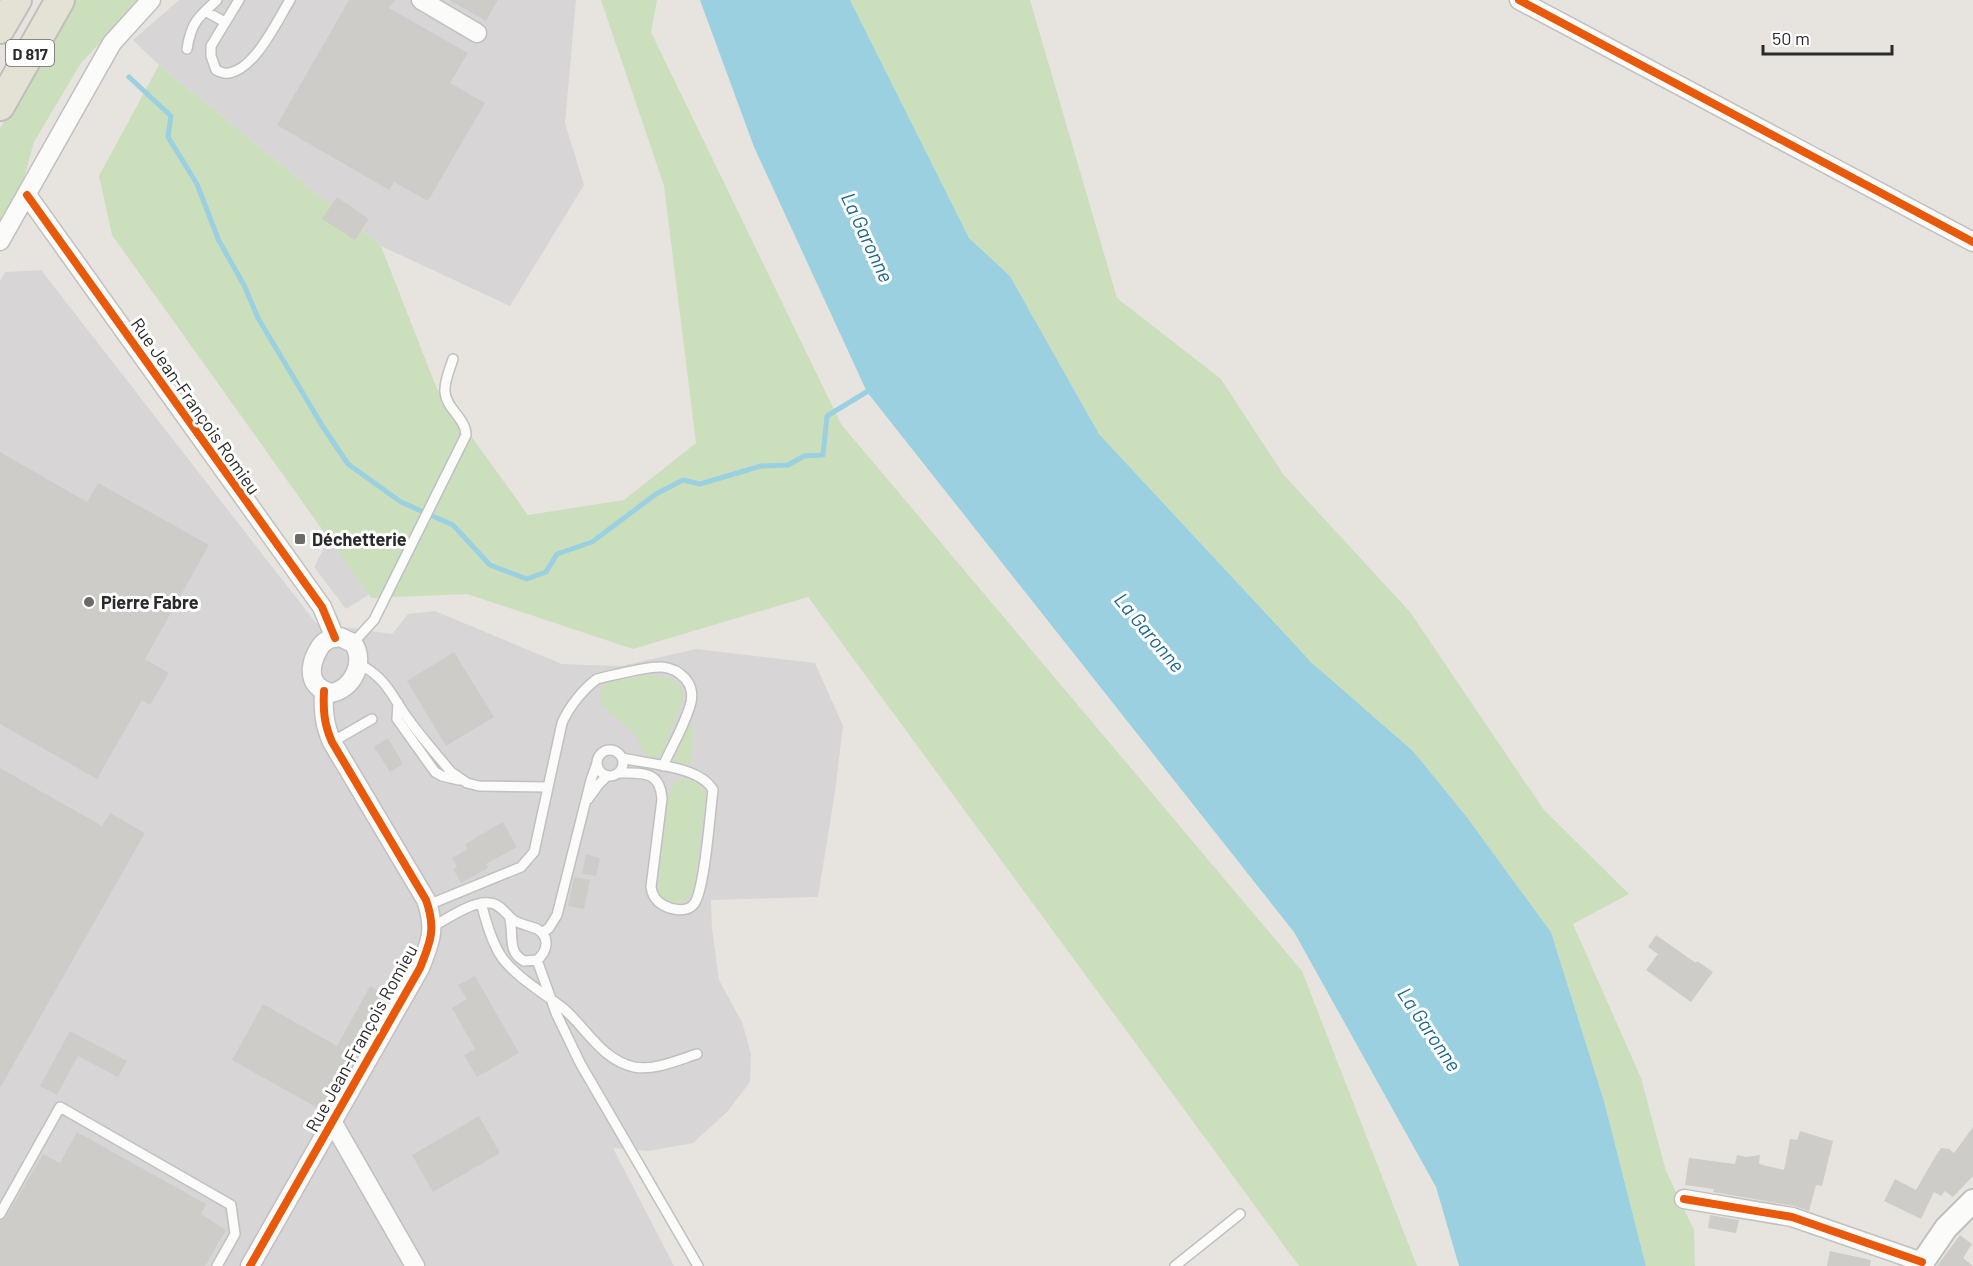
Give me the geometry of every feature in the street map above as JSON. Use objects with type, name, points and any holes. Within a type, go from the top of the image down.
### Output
[{"type":"main road","name":"D 817","points":[[0,29],[17,0]]},
{"type":"main road","name":"D 817","points":[[0,106],[60,0]]},
{"type":"street","points":[[0,241],[112,43],[151,0]]},
{"type":"street","points":[[421,0],[477,33]]},
{"type":"street","points":[[1519,0],[1973,242]]},
{"type":"street","name":"Rue Jean-François Romieu","points":[[27,195],[322,608],[335,638],[325,641],[320,646],[311,666],[313,681],[324,691],[324,718],[332,741],[431,913],[431,941],[420,968],[250,1266]]},
{"type":"street","points":[[324,691],[331,693],[345,688],[359,664],[359,657],[353,643],[347,639],[335,638]]},
{"type":"street","points":[[333,1123],[415,1266]]},
{"type":"street","points":[[1684,1199],[1792,1217],[1921,1264],[1946,1228],[1973,1201]]},
{"type":"lane","points":[[187,50],[189,31],[217,0]]},
{"type":"lane","points":[[239,0],[211,46],[211,56],[216,70],[227,74],[238,70],[255,56],[290,0]]},
{"type":"lane","points":[[205,11],[225,22]]},
{"type":"lane","points":[[353,643],[374,620],[466,435],[465,427],[446,398],[445,383],[453,359]]},
{"type":"lane","points":[[359,664],[387,685],[408,718],[459,780],[479,786],[548,787]]},
{"type":"lane","points":[[428,905],[526,863],[534,852],[562,723],[567,712],[597,679],[663,667],[679,672],[685,677],[691,687],[692,698],[663,766]]},
{"type":"lane","points":[[332,741],[372,719]]},
{"type":"lane","points":[[542,933],[549,928],[557,915],[591,780],[597,763],[602,753],[607,751],[618,753],[622,758],[622,769],[613,776],[607,776],[598,769],[597,763]]},
{"type":"lane","points":[[618,773],[652,776],[660,785],[662,799],[652,893],[660,904],[667,907],[684,909],[694,904],[701,888],[713,790],[705,780],[697,775],[622,758]]},
{"type":"lane","points":[[587,801],[607,776]]},
{"type":"lane","points":[[432,927],[480,903],[494,903],[509,916],[542,933],[547,943],[546,950],[537,960],[524,961],[514,953],[513,932],[509,916]]},
{"type":"lane","points":[[480,903],[504,960],[567,1011],[605,1052],[619,1063],[637,1068],[652,1067],[697,1054]]},
{"type":"lane","points":[[537,960],[568,1040],[580,1063],[698,1266]]},
{"type":"lane","points":[[0,1214],[60,1107],[231,1205],[235,1234],[217,1266]]},
{"type":"lane","points":[[1175,1266],[1240,1214]]},
{"type":"shaded area","points":[[179,0],[576,0],[565,123],[584,185],[510,306],[381,246],[159,65],[133,40]]},
{"type":"shaded area","points":[[41,270],[316,623],[392,634],[408,614],[435,611],[562,664],[621,666],[696,649],[815,663],[843,726],[818,897],[711,900],[712,929],[719,980],[742,1022],[751,1054],[750,1082],[727,1112],[693,1143],[648,1151],[613,1148],[674,1266],[0,1266],[0,281],[5,272]]},
{"type":"shaded area","points":[[336,525],[388,551],[367,596],[346,609],[314,567]]},
{"type":"green space","points":[[76,0],[141,0],[81,63],[34,142],[22,185],[0,222],[0,128]]},
{"type":"green space","points":[[601,0],[657,0],[651,32],[841,424],[1302,971],[1417,1266],[1299,1266],[808,597],[633,649],[467,594],[371,598],[112,235],[99,176],[159,65],[381,246],[437,389],[528,515],[624,500],[696,443],[664,186]]},
{"type":"green space","points":[[850,0],[1030,0],[1117,298],[1221,379],[1283,474],[1410,612],[1544,810],[1629,894],[1573,924],[1641,1078],[1666,1171],[1694,1230],[1695,1266],[1646,1266],[1604,1101],[1551,932],[1466,816],[1413,751],[1312,663],[1099,434],[1010,276],[969,238]]},
{"type":"green space","points":[[648,674],[676,682],[684,696],[662,754],[656,759],[648,757],[641,748],[638,737],[601,705],[600,692],[605,683]]},
{"type":"green space","points":[[689,725],[693,727],[692,762],[685,765],[673,763],[673,761]]},
{"type":"green space","points":[[682,779],[697,783],[706,795],[694,889],[686,900],[675,904],[665,901],[658,889],[668,798],[674,783]]},
{"type":"water","name":"La Garonne","points":[[700,0],[850,0],[969,238],[1010,276],[1099,434],[1312,663],[1413,751],[1466,816],[1551,932],[1604,1101],[1646,1266],[1459,1266],[1436,1187],[1294,932],[867,392],[754,147]]},
{"type":"building","points":[[349,0],[395,0],[389,8],[468,53],[450,83],[485,103],[428,201],[394,182],[389,190],[277,125]]},
{"type":"building","points":[[449,0],[498,0],[486,21]]},
{"type":"building","points":[[337,197],[369,219],[355,240],[322,219]]},
{"type":"building","name":"Pierre Fabre","points":[[0,452],[87,502],[98,483],[209,545],[145,659],[169,673],[150,705],[142,700],[97,779],[0,724]]},
{"type":"building","points":[[454,652],[494,717],[446,746],[407,681]]},
{"type":"building","points":[[388,738],[403,764],[390,772],[374,747]]},
{"type":"building","points":[[0,768],[102,826],[110,813],[145,833],[0,1088]]},
{"type":"building","points":[[503,822],[517,847],[486,864],[488,868],[461,883],[453,869],[457,867],[452,858],[468,849],[465,844]]},
{"type":"building","points":[[586,854],[600,858],[596,876],[582,874]]},
{"type":"building","points":[[574,877],[590,880],[584,909],[568,906]]},
{"type":"building","points":[[1656,935],[1713,972],[1691,1002],[1646,970],[1658,954],[1648,947]]},
{"type":"building","points":[[475,976],[519,1053],[477,1077],[464,1055],[475,1049],[452,1008],[467,999],[458,985]]},
{"type":"building","points":[[370,986],[386,995],[321,1110],[232,1060],[263,1004],[337,1046]]},
{"type":"building","points":[[70,1031],[127,1061],[118,1077],[78,1056],[57,1095],[40,1086]]},
{"type":"building","points":[[479,1116],[500,1153],[433,1192],[412,1155]]},
{"type":"building","points":[[1973,1127],[1973,1176],[1953,1197],[1945,1191],[1941,1196],[1934,1192],[1921,1219],[1884,1201],[1895,1179],[1916,1190],[1941,1148],[1949,1149],[1954,1153]]},
{"type":"building","points":[[1800,1131],[1833,1141],[1822,1186],[1816,1185],[1809,1211],[1794,1206],[1713,1192],[1714,1189],[1685,1185],[1689,1158],[1735,1164],[1737,1155],[1746,1157],[1760,1155],[1759,1164],[1784,1170],[1790,1139],[1797,1140]]},
{"type":"building","points":[[77,1132],[206,1204],[201,1214],[226,1230],[205,1266],[0,1266],[0,1221],[6,1217],[43,1154],[60,1163]]},
{"type":"building","points":[[1710,1215],[1739,1220],[1736,1233],[1708,1228]]},
{"type":"building","points":[[1960,1235],[1972,1244],[1963,1258],[1973,1266],[1937,1266]]},
{"type":"building","points":[[1830,1251],[1871,1260],[1870,1266],[1827,1266]]},
{"type":"waterway","points":[[129,77],[171,116],[168,137],[197,184],[219,241],[244,285],[258,318],[323,427],[348,464],[401,502],[453,525],[490,565],[527,579],[546,572],[557,554],[592,542],[656,494],[683,480],[700,484],[761,466],[788,465],[804,456],[823,455],[827,416],[873,388]]},
{"type":"cycle path","points":[[1519,0],[1973,242]]},
{"type":"cycle path","points":[[27,195],[322,607],[335,638]]},
{"type":"cycle path","points":[[250,1266],[420,968],[431,934],[431,919],[426,900],[332,742],[325,717],[324,691]]},
{"type":"cycle path","points":[[1684,1199],[1792,1217],[1922,1262]]},
{"type":"place","name":"Déchetterie","points":[[300,539]]},
{"type":"place","name":"Pierre Fabre","points":[[89,602]]}]
